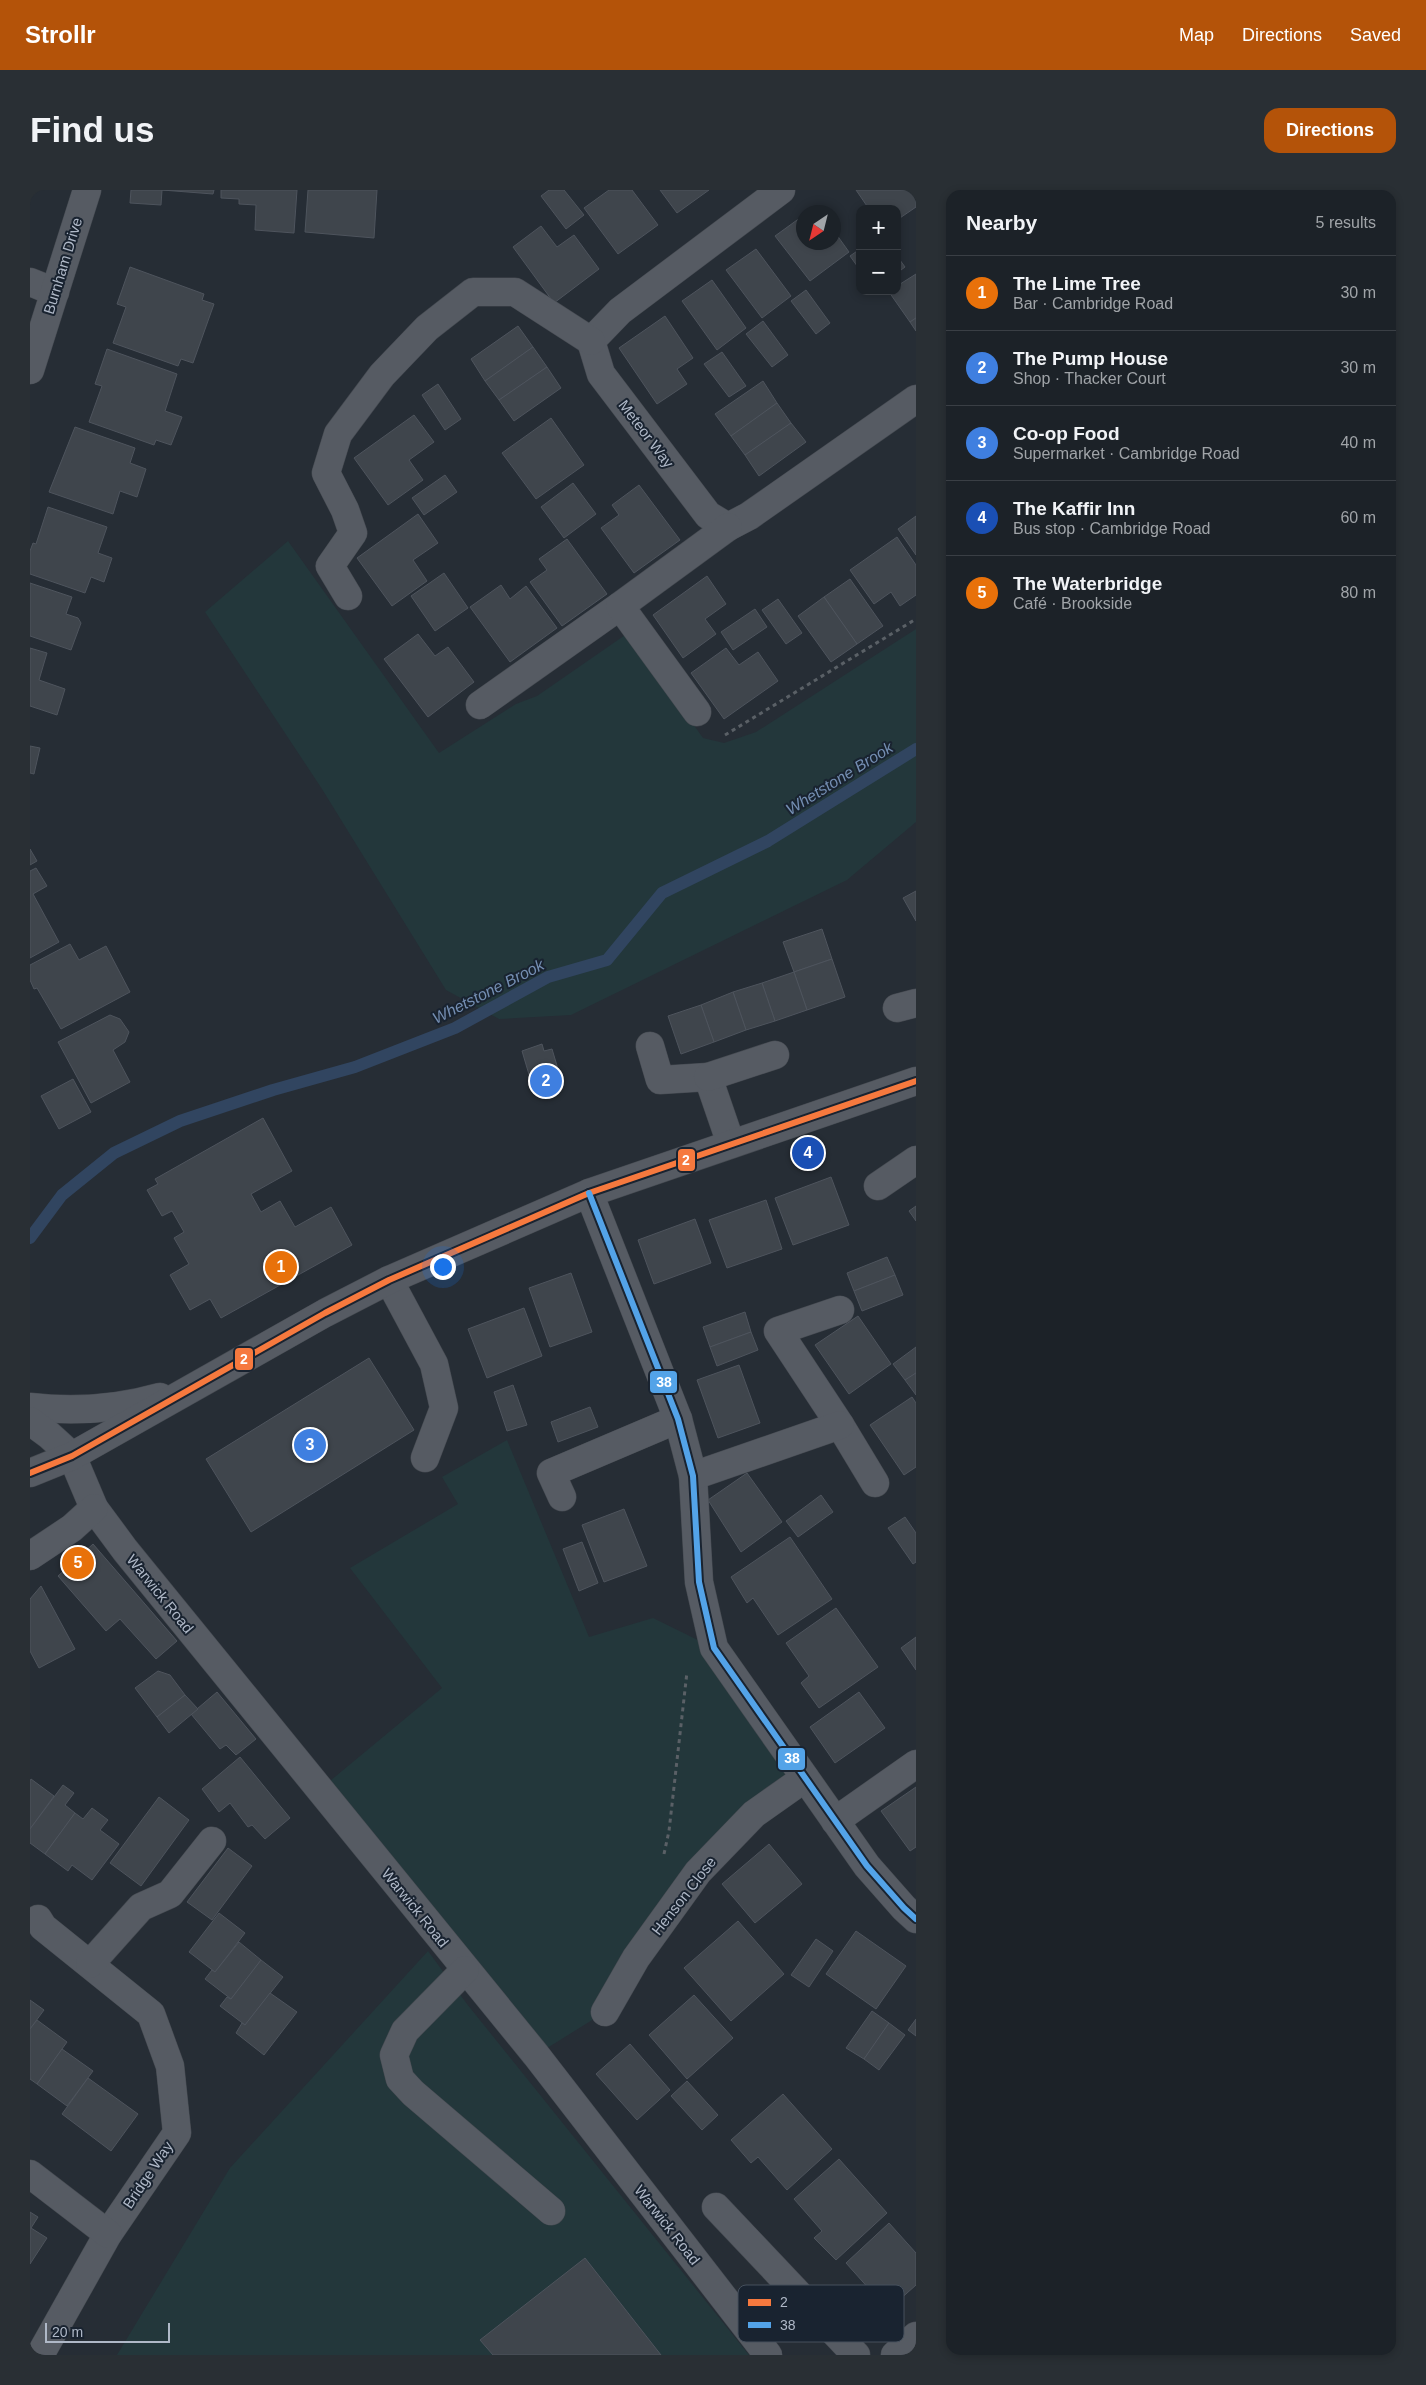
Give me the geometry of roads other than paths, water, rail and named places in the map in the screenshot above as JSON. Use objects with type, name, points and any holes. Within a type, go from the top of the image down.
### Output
[{"type":"street","name":"Burnham Drive","points":[[30,370],[87,190]]},
{"type":"street","points":[[348,596],[330,566],[352,533],[345,510],[326,473],[338,434],[382,375],[426,328],[473,292],[516,292],[591,341],[620,310],[781,190]]},
{"type":"street","points":[[30,282],[55,292]]},
{"type":"street","name":"Meteor Way","points":[[591,341],[601,374],[708,515],[728,527]]},
{"type":"street","points":[[480,705],[728,527],[748,516],[916,400]]},
{"type":"street","points":[[620,606],[696,712]]},
{"type":"street","points":[[650,1046],[660,1080],[708,1076],[775,1055]]},
{"type":"street","points":[[708,1076],[731,1144]]},
{"type":"street","points":[[30,1473],[72,1456],[198,1387],[325,1313],[389,1280],[589,1194],[916,1081]]},
{"type":"street","points":[[878,1186],[916,1160]]},
{"type":"street","points":[[589,1194],[678,1419],[693,1476],[699,1582],[714,1648],[867,1866],[916,1919]]},
{"type":"street","points":[[389,1280],[434,1364],[444,1408],[425,1458]]},
{"type":"street","points":[[840,1310],[778,1331],[840,1425],[875,1483]]},
{"type":"street","points":[[30,1407],[54,1410],[134,1405],[198,1387]]},
{"type":"street","points":[[562,1497],[551,1473],[678,1419]]},
{"type":"street","points":[[30,1421],[49,1434],[72,1456]]},
{"type":"street","points":[[693,1476],[840,1425]]},
{"type":"street","name":"Warwick Road","points":[[72,1456],[94,1508],[160,1594],[536,2055],[738,2316]]},
{"type":"street","points":[[30,1556],[72,1528],[94,1508]]},
{"type":"street","points":[[836,1821],[916,1764]]},
{"type":"street","name":"Henson Close","points":[[605,2012],[636,1958],[698,1872],[754,1814],[805,1778]]},
{"type":"street","points":[[90,1964],[141,1907],[170,1894],[212,1840]]},
{"type":"street","name":"Bridge Way","points":[[38,1919],[43,1927],[150,2014],[170,2066],[177,2133],[108,2234],[40,2355]]},
{"type":"street","points":[[465,1970],[406,2031],[394,2055],[400,2079],[551,2212]]},
{"type":"street","points":[[30,2174],[108,2234]]},
{"type":"street","points":[[716,2207],[790,2285]]},
{"type":"street","points":[[895,2355],[916,2336]]},
{"type":"street","name":"Warwick Road","points":[[758,2342],[768,2355]]},
{"type":"street","points":[[844,2342],[856,2355]]},
{"type":"waterway","name":"Whetstone Brook","points":[[30,1238],[62,1195],[114,1153],[180,1121],[273,1090],[355,1067],[455,1028],[548,977],[607,960],[662,893],[768,841],[916,749]]},
{"type":"place","name":"The Pump House","points":[[546,1081]]},
{"type":"place","name":"The Kaffir Inn","points":[[808,1153]]},
{"type":"place","name":"The Lime Tree","points":[[281,1267]]},
{"type":"place","name":"Co-op Food","points":[[310,1445]]},
{"type":"place","name":"The Waterbridge","points":[[78,1563]]}]
